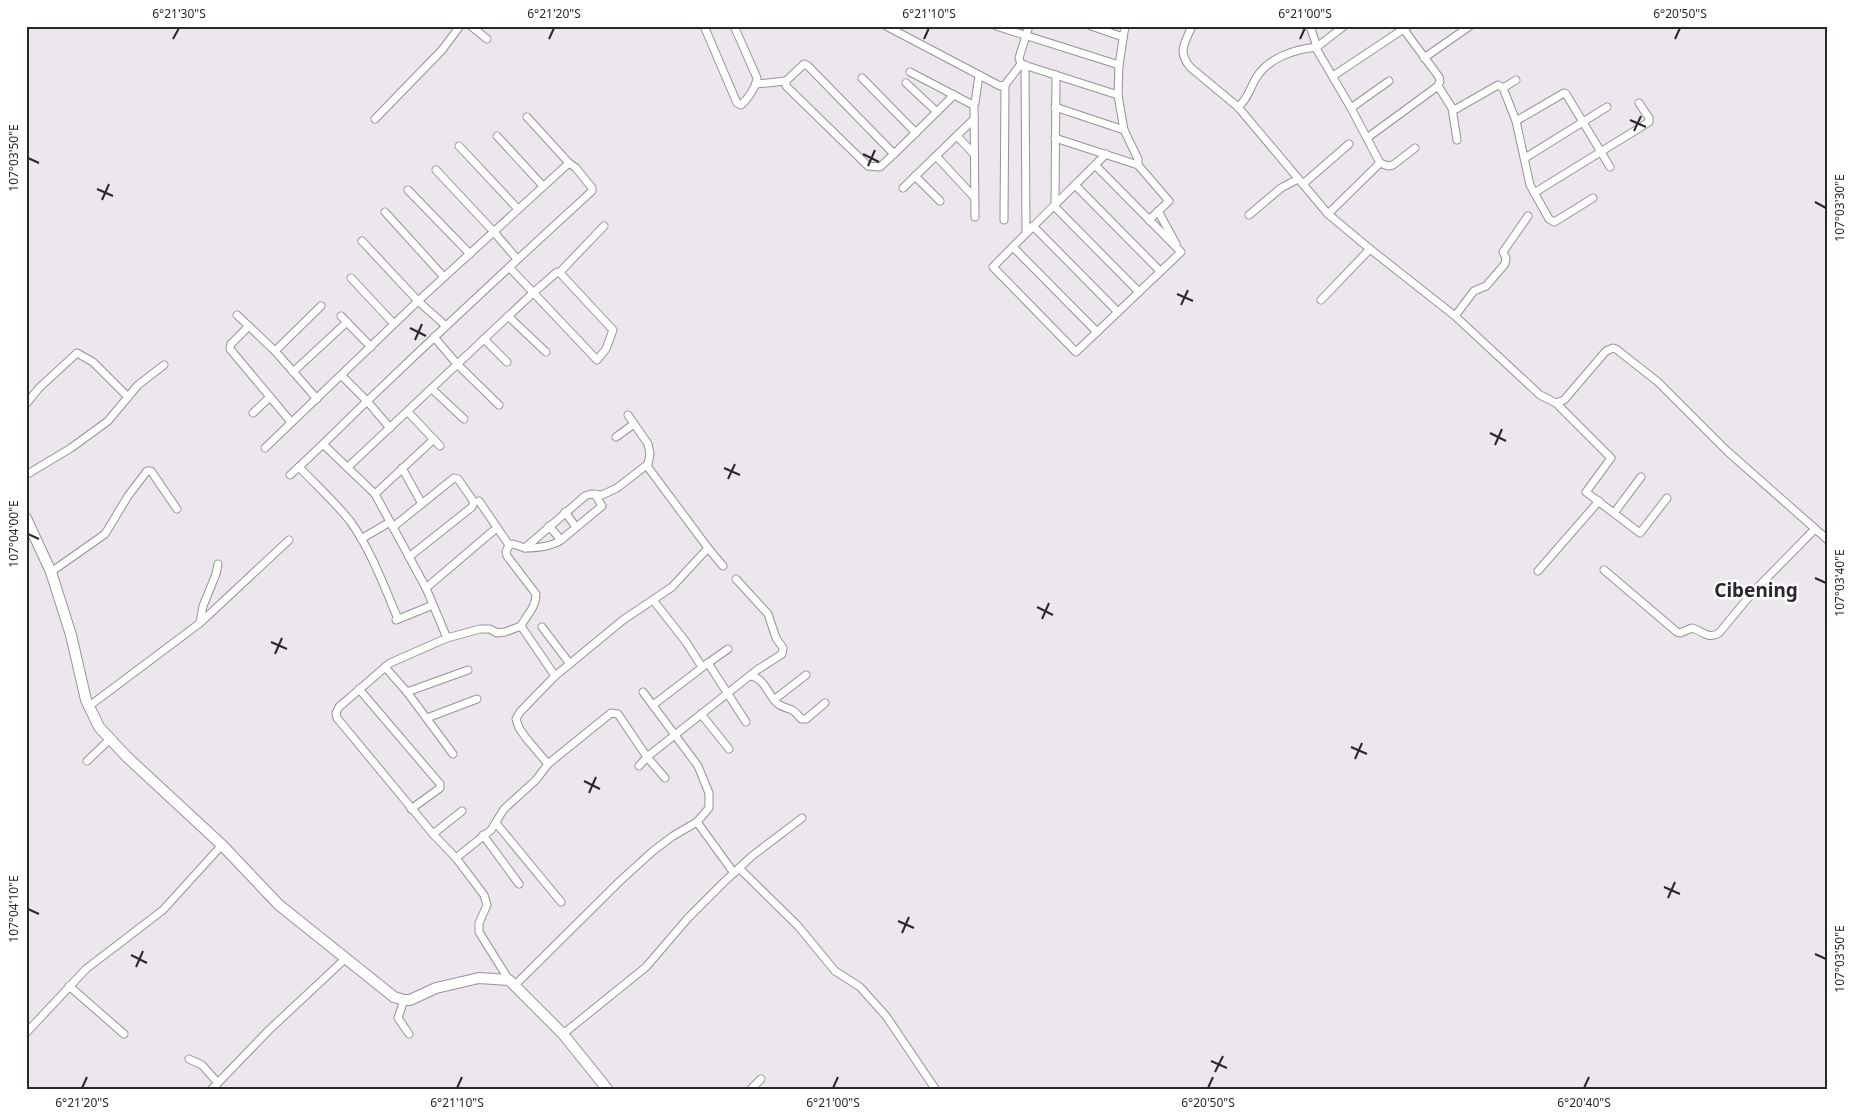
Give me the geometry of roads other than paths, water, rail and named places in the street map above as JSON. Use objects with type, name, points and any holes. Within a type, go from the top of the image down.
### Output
[{"type":"street","points":[[375,119],[442,50],[460,26]]},
{"type":"street","points":[[472,26],[488,39]]},
{"type":"street","points":[[704,26],[737,104],[740,105],[744,103],[756,84],[756,74],[734,26]]},
{"type":"street","points":[[707,34],[714,26]]},
{"type":"street","points":[[886,26],[1000,86],[1005,85]]},
{"type":"street","points":[[996,26],[1119,65]]},
{"type":"street","points":[[1026,233],[1021,66],[1019,58],[1029,26]]},
{"type":"street","points":[[1091,26],[1123,37]]},
{"type":"street","points":[[1125,26],[1119,65],[1118,95],[1124,130],[1138,159],[1138,165]]},
{"type":"street","points":[[1192,26],[1183,49],[1185,60],[1238,107],[1328,214],[1455,316],[1540,395],[1556,402],[1611,458],[1586,492],[1640,533],[1667,498]]},
{"type":"street","points":[[1310,26],[1317,50],[1380,163],[1388,166],[1393,165],[1416,148]]},
{"type":"street","points":[[1238,107],[1246,98],[1257,77],[1270,64],[1293,51],[1317,47],[1344,26]]},
{"type":"street","points":[[1424,58],[1470,26]]},
{"type":"street","points":[[1333,76],[1405,27],[1424,58],[1440,79],[1438,86],[1367,138]]},
{"type":"street","points":[[756,84],[786,81],[804,64],[808,66],[894,154]]},
{"type":"street","points":[[1021,66],[1118,95]]},
{"type":"street","points":[[1004,220],[1005,85],[1021,66]]},
{"type":"street","points":[[910,72],[974,104]]},
{"type":"street","points":[[975,217],[974,104],[978,75]]},
{"type":"street","points":[[1056,75],[1055,205],[1139,292]]},
{"type":"street","points":[[862,78],[916,133]]},
{"type":"street","points":[[1502,88],[1516,80]]},
{"type":"street","points":[[786,81],[786,86],[868,166],[880,167],[954,95]]},
{"type":"street","points":[[1351,108],[1388,81]]},
{"type":"street","points":[[906,84],[937,112]]},
{"type":"street","points":[[1452,108],[1460,108],[1498,85],[1502,88],[1516,121],[1530,184],[1549,219],[1554,222],[1593,198]]},
{"type":"street","points":[[1438,86],[1452,108],[1457,140]]},
{"type":"street","points":[[1516,121],[1566,93],[1610,167]]},
{"type":"street","points":[[1534,193],[1649,122],[1649,118],[1639,103]]},
{"type":"street","points":[[1525,158],[1607,107]]},
{"type":"street","points":[[1055,108],[1124,130]]},
{"type":"street","points":[[290,475],[324,445],[434,337],[592,191],[592,188],[576,168],[569,163],[527,117]]},
{"type":"street","points":[[903,188],[974,119]]},
{"type":"street","points":[[497,136],[543,186]]},
{"type":"street","points":[[957,136],[974,154]]},
{"type":"street","points":[[1056,138],[1138,165],[1170,201],[1149,220]]},
{"type":"street","points":[[1249,215],[1276,191],[1300,182],[1348,144]]},
{"type":"street","points":[[459,146],[518,209]]},
{"type":"street","points":[[1106,154],[993,267],[1076,352],[1180,252]]},
{"type":"street","points":[[936,156],[974,197]]},
{"type":"street","points":[[265,448],[444,276],[569,163]]},
{"type":"street","points":[[1328,214],[1380,163]]},
{"type":"street","points":[[1095,165],[1180,252]]},
{"type":"street","points":[[436,170],[517,259]]},
{"type":"street","points":[[915,176],[940,201]]},
{"type":"street","points":[[1075,185],[1160,271]]},
{"type":"street","points":[[408,190],[470,254]]},
{"type":"street","points":[[1158,211],[1180,252]]},
{"type":"street","points":[[385,212],[444,276]]},
{"type":"street","points":[[1455,316],[1474,291],[1486,286],[1505,264],[1506,258],[1503,252],[1528,216]]},
{"type":"street","points":[[348,467],[533,293],[557,272],[560,272],[604,226]]},
{"type":"street","points":[[1033,226],[1118,312]]},
{"type":"street","points":[[362,241],[418,301],[446,326]]},
{"type":"street","points":[[1013,247],[1097,332]]},
{"type":"street","points":[[1320,300],[1370,249]]},
{"type":"street","points":[[509,267],[597,360],[606,349],[612,330],[560,272]]},
{"type":"street","points":[[351,278],[394,324]]},
{"type":"street","points":[[275,351],[321,306]]},
{"type":"street","points":[[237,315],[275,351],[317,399]]},
{"type":"street","points":[[341,316],[370,347]]},
{"type":"street","points":[[508,316],[546,352]]},
{"type":"street","points":[[293,372],[347,322]]},
{"type":"street","points":[[249,326],[231,344],[230,350],[291,422]]},
{"type":"street","points":[[434,337],[457,364],[499,405]]},
{"type":"street","points":[[484,339],[507,362]]},
{"type":"street","points":[[1556,402],[1567,397],[1606,351],[1613,348],[1616,349],[1658,382],[1727,451],[1828,540]]},
{"type":"street","points":[[26,404],[39,388],[77,353],[93,362],[128,397]]},
{"type":"street","points":[[26,475],[71,448],[108,421],[138,385],[164,365]]},
{"type":"street","points":[[342,376],[390,428]]},
{"type":"street","points":[[432,389],[464,418]]},
{"type":"street","points":[[253,413],[270,397]]},
{"type":"street","points":[[408,412],[440,446]]},
{"type":"street","points":[[525,548],[585,496],[602,494],[617,488],[646,466],[650,457],[650,449],[645,438],[628,415]]},
{"type":"street","points":[[616,437],[634,424]]},
{"type":"street","points":[[375,494],[434,439]]},
{"type":"street","points":[[324,445],[375,494],[426,588],[447,638]]},
{"type":"street","points":[[646,466],[708,548],[724,566]]},
{"type":"street","points":[[299,468],[336,504],[361,538],[378,572],[397,619],[433,606]]},
{"type":"street","points":[[402,468],[422,504]]},
{"type":"street","points":[[51,572],[105,534],[128,496],[147,471],[152,472],[177,509]]},
{"type":"street","points":[[1614,513],[1641,477]]},
{"type":"street","points":[[361,538],[392,525],[455,478],[458,479],[474,503],[409,557]]},
{"type":"street","points":[[509,545],[513,544],[525,548],[556,544],[602,506],[594,494]]},
{"type":"street","points":[[479,501],[509,545]]},
{"type":"street","points":[[1538,571],[1599,502]]},
{"type":"street","points":[[565,512],[576,527]]},
{"type":"street","points":[[26,518],[51,572],[72,636],[88,707],[95,722],[110,739],[222,845],[279,905],[394,997],[404,1000],[413,999],[436,988],[467,980],[488,978],[512,982]]},
{"type":"street","points":[[549,526],[561,540]]},
{"type":"street","points":[[1604,570],[1677,632],[1680,633],[1692,628],[1707,636],[1713,636],[1718,633],[1753,592],[1815,529]]},
{"type":"street","points":[[426,588],[493,531]]},
{"type":"street","points":[[88,707],[200,623],[289,540]]},
{"type":"street","points":[[509,545],[506,552],[507,556],[536,594],[536,602],[521,626],[497,633],[490,629],[480,629],[447,638],[403,656],[385,667],[359,689],[339,707],[336,714],[337,718],[411,809],[456,858],[484,895],[486,905],[479,923],[479,932],[512,982],[563,1034],[608,1090]]},
{"type":"street","points":[[548,764],[519,728],[516,720],[520,712],[555,676],[623,620],[680,580],[708,548]]},
{"type":"street","points":[[200,623],[218,564]]},
{"type":"street","points":[[639,766],[674,735],[782,654],[783,648],[776,638],[768,614],[736,579]]},
{"type":"street","points":[[653,600],[728,694],[746,722]]},
{"type":"street","points":[[521,626],[555,676]]},
{"type":"street","points":[[542,627],[570,664]]},
{"type":"street","points":[[653,705],[728,649]]},
{"type":"street","points":[[385,667],[407,692],[454,754]]},
{"type":"street","points":[[407,692],[468,670]]},
{"type":"street","points":[[751,676],[762,682],[778,703],[796,711],[801,718],[806,719],[825,703]]},
{"type":"street","points":[[775,699],[806,676]]},
{"type":"street","points":[[359,689],[440,785],[440,788],[411,809]]},
{"type":"street","points":[[512,982],[653,851],[697,822],[710,808],[709,792],[698,766],[643,692]]},
{"type":"street","points":[[427,718],[477,699]]},
{"type":"street","points":[[456,858],[496,823],[504,809],[536,780],[548,764],[613,712],[618,714],[647,757],[665,778]]},
{"type":"street","points":[[701,714],[729,749]]},
{"type":"street","points":[[87,761],[110,739]]},
{"type":"street","points":[[432,834],[462,811]]},
{"type":"street","points":[[563,1034],[646,967],[688,918],[736,871],[802,818]]},
{"type":"street","points":[[697,822],[736,871],[798,926],[835,971],[860,987],[886,1016],[936,1090]]},
{"type":"street","points":[[496,823],[561,902]]},
{"type":"street","points":[[483,835],[519,884]]},
{"type":"street","points":[[26,1033],[69,986],[101,956],[163,910],[222,845]]},
{"type":"street","points":[[211,1090],[269,1030],[346,958]]},
{"type":"street","points":[[69,986],[124,1034]]},
{"type":"street","points":[[404,1000],[398,1018],[409,1034]]},
{"type":"street","points":[[189,1059],[202,1065],[218,1083]]},
{"type":"street","points":[[750,1090],[761,1078]]},
{"type":"district","name":"Cibening","points":[[1756,590]]}]
